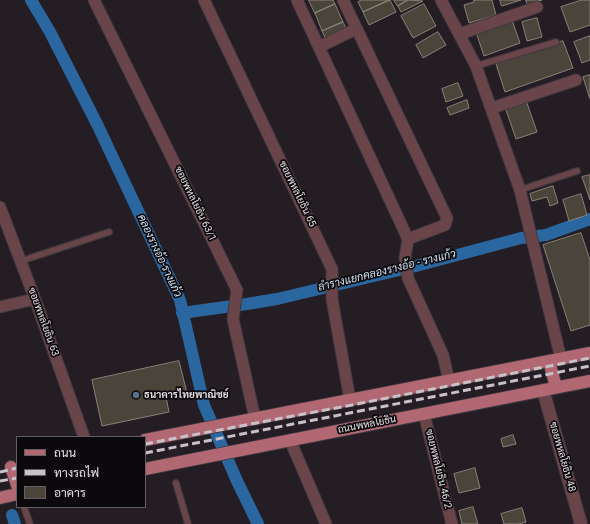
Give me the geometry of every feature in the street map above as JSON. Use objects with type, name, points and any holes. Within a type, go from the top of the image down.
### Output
[{"type":"main road","points":[[146,440],[590,353]]},
{"type":"main road","points":[[549,361],[556,387]]},
{"type":"main road","name":"ถนนพหลโยธิน","points":[[146,469],[590,381]]},
{"type":"main road","points":[[9,467],[16,483]]},
{"type":"main road","points":[[1,495],[16,494]]},
{"type":"street","name":"ซอยพหลโยธิน 63/1","points":[[94,0],[237,290],[233,319],[255,419]]},
{"type":"street","name":"ซอยพหลโยธิน 65","points":[[204,0],[332,269],[332,300],[350,400]]},
{"type":"street","points":[[297,0],[408,239],[405,258],[408,278],[443,354],[449,381]]},
{"type":"street","points":[[343,0],[447,218],[445,225],[408,239]]},
{"type":"street","points":[[441,0],[476,66],[520,190],[561,359]]},
{"type":"street","points":[[460,34],[537,7]]},
{"type":"street","points":[[319,47],[356,29]]},
{"type":"street","points":[[492,108],[576,80]]},
{"type":"street","name":"ซอยพหลโยธิน 63","points":[[0,207],[35,299],[84,436]]},
{"type":"street","points":[[0,307],[35,299]]},
{"type":"street","name":"ซอยพหลโยธิน 48","points":[[543,390],[581,524]]},
{"type":"street","name":"ซอยพหลโยธิน 46/2","points":[[424,414],[452,524]]},
{"type":"street","points":[[290,440],[326,524]]},
{"type":"lane","points":[[476,66],[556,42]]},
{"type":"lane","points":[[520,190],[577,171]]},
{"type":"lane","points":[[21,261],[109,232]]},
{"type":"lane","points":[[176,483],[188,524]]},
{"type":"lane","points":[[24,508],[30,524]]},
{"type":"building","points":[[309,0],[333,0],[335,4],[315,13]]},
{"type":"building","points":[[362,0],[390,0],[363,12],[358,2]]},
{"type":"building","points":[[390,0],[396,12],[369,25],[363,12]]},
{"type":"building","points":[[394,0],[408,0],[398,6]]},
{"type":"building","points":[[408,0],[423,1],[401,12],[398,6]]},
{"type":"building","points":[[474,0],[492,0],[496,15],[469,23],[464,5],[474,2]]},
{"type":"building","points":[[500,0],[521,0],[502,6]]},
{"type":"building","points":[[526,0],[542,0],[528,5]]},
{"type":"building","points":[[582,0],[590,0],[590,25],[570,32],[561,7]]},
{"type":"building","points":[[335,4],[343,22],[322,31],[315,13]]},
{"type":"building","points":[[424,4],[436,26],[413,38],[401,16]]},
{"type":"building","points":[[537,18],[542,37],[527,41],[522,22]]},
{"type":"building","points":[[512,20],[520,43],[484,56],[476,32]]},
{"type":"building","points":[[343,22],[348,33],[327,42],[322,31]]},
{"type":"building","points":[[438,32],[446,45],[423,58],[416,45]]},
{"type":"building","points":[[590,36],[590,60],[582,63],[574,42]]},
{"type":"building","points":[[563,41],[573,68],[505,92],[496,64]]},
{"type":"building","points":[[590,75],[590,99],[583,77]]},
{"type":"building","points":[[458,83],[463,96],[446,102],[442,89]]},
{"type":"building","points":[[467,100],[469,108],[450,115],[447,108]]},
{"type":"building","points":[[527,103],[537,132],[516,139],[506,110]]},
{"type":"building","points":[[590,175],[590,200],[582,177]]},
{"type":"building","points":[[553,186],[558,203],[550,206],[547,197],[532,201],[530,194]]},
{"type":"building","points":[[581,194],[587,215],[569,221],[563,200]]},
{"type":"building","points":[[581,233],[590,260],[590,325],[571,331],[543,245]]},
{"type":"building","name":"ธนาคารไทยพาณิชย์","points":[[179,361],[187,393],[166,397],[169,412],[102,426],[92,380]]},
{"type":"building","points":[[513,435],[516,444],[503,447],[501,439]]},
{"type":"building","points":[[475,468],[480,488],[459,493],[454,474]]},
{"type":"building","points":[[473,507],[478,524],[462,524],[459,511]]},
{"type":"building","points":[[522,508],[526,522],[519,524],[504,524],[501,514]]},
{"type":"waterway","name":"คลองรางอ้อ-รางแก้ว","points":[[31,0],[50,32],[97,124],[180,300],[204,405],[237,481],[258,524]]},
{"type":"waterway","name":"ลำรางแยกคลองรางอ้อ - รางแก้ว","points":[[182,313],[277,299],[416,266],[521,238],[546,235],[590,219]]},
{"type":"waterway","points":[[12,515],[15,524]]},
{"type":"railway","points":[[146,444],[590,358]]},
{"type":"railway","points":[[146,453],[590,366]]},
{"type":"railway","points":[[0,472],[16,468]]},
{"type":"railway","points":[[0,481],[16,478]]},
{"type":"place","name":"ธนาคารไทยพาณิชย์","points":[[136,395]]}]
